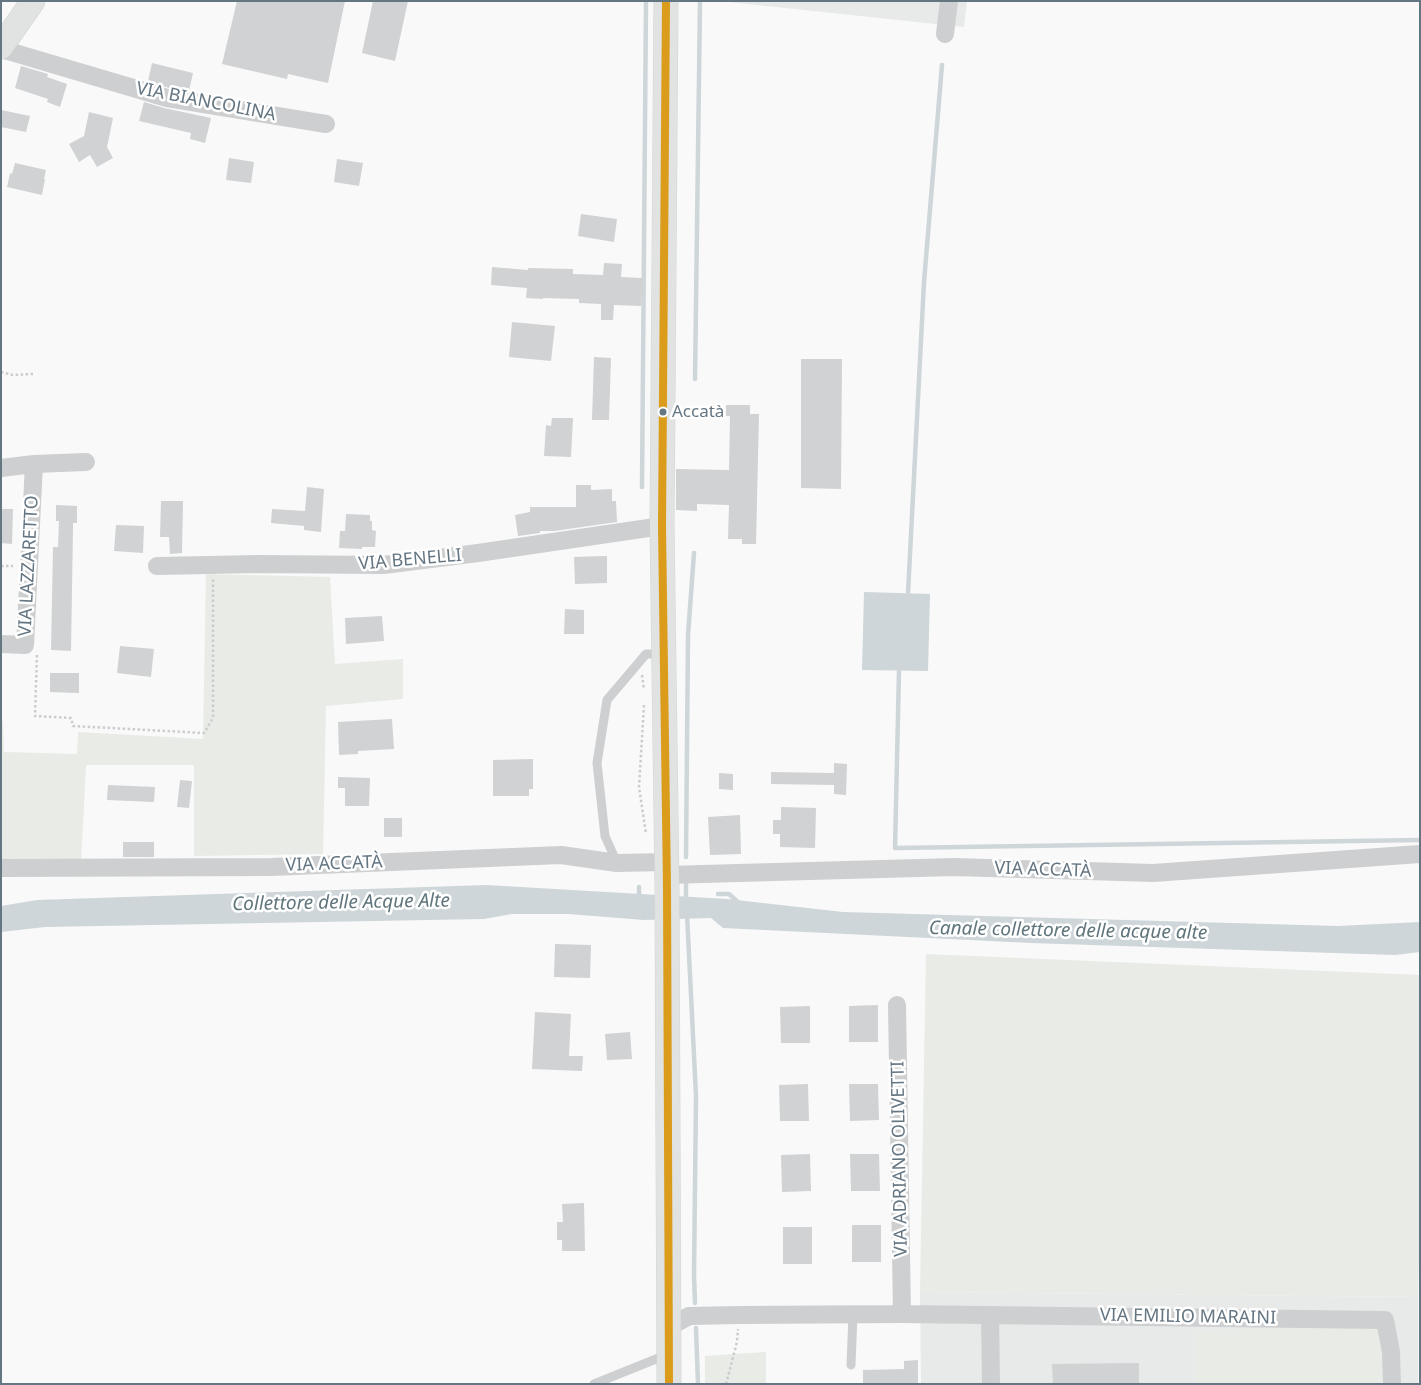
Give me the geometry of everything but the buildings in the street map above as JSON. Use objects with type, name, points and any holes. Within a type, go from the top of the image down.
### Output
[{"type":"main road","name":"VIA BIANCOLINA","points":[[1,48],[33,1]]},
{"type":"main road","points":[[666,1],[662,654],[667,932],[669,1384]]},
{"type":"street","points":[[945,34],[949,1]]},
{"type":"street","name":"VIA BIANCOLINA","points":[[1,48],[167,98],[326,124]]},
{"type":"street","points":[[1,468],[34,464],[86,462]]},
{"type":"street","name":"VIA LAZZARETTO","points":[[1,644],[26,645],[34,464]]},
{"type":"street","name":"VIA BENELLI","points":[[157,566],[260,564],[384,565],[662,526]]},
{"type":"street","name":"VIA ACCATÀ","points":[[1,868],[272,867],[561,855],[617,863],[666,875],[954,867],[1153,873],[1420,854]]},
{"type":"street","name":"VIA ADRIANO OLIVETTI","points":[[897,1005],[902,1314]]},
{"type":"street","name":"VIA EMILIO MARAINI","points":[[668,1327],[689,1316],[739,1315],[902,1314],[1385,1320],[1392,1352],[1392,1384]]},
{"type":"street","points":[[990,1315],[990,1384]]},
{"type":"lane","points":[[617,863],[605,836],[597,763],[606,700],[646,654],[662,654]]},
{"type":"lane","points":[[851,1365],[854,1314]]},
{"type":"lane","points":[[594,1384],[669,1354]]},
{"type":"path","points":[[1,372],[13,376],[33,374]]},
{"type":"path","points":[[1,566],[29,567]]},
{"type":"path","points":[[38,646],[35,716],[71,718],[73,726],[204,733],[213,718],[213,566]]},
{"type":"path","points":[[726,1384],[737,1342],[739,1315]]},
{"type":"shaded area","points":[[719,1],[967,1],[964,27]]},
{"type":"shaded area","points":[[206,574],[330,577],[335,664],[403,659],[403,699],[326,706],[323,854],[194,856],[194,765],[86,765],[81,863],[1,862],[1,721],[3,721],[4,752],[77,754],[78,732],[203,739]]},
{"type":"shaded area","points":[[926,954],[1420,975],[1420,1221],[1418,1297],[920,1292]]},
{"type":"shaded area","points":[[920,1292],[1418,1297],[1418,1384],[921,1384]]},
{"type":"shaded area","points":[[1375,1327],[1384,1346],[1384,1384],[1194,1384],[1194,1330]]},
{"type":"shaded area","points":[[766,1352],[766,1384],[705,1384],[705,1356]]},
{"type":"water","points":[[864,592],[930,594],[928,671],[862,670]]},
{"type":"water","points":[[486,885],[727,899],[843,912],[1338,926],[1420,922],[1420,952],[1395,955],[1031,943],[723,928],[711,918],[644,920],[568,914],[512,914],[484,919],[45,927],[1,932],[1,906],[37,900]]},
{"type":"waterway","points":[[642,487],[646,1]]},
{"type":"waterway","points":[[695,379],[700,1]]},
{"type":"waterway","points":[[908,593],[924,282],[942,65]]},
{"type":"waterway","points":[[686,857],[688,635],[694,553]]},
{"type":"waterway","points":[[899,671],[895,848],[1420,840]]},
{"type":"waterway","points":[[686,883],[686,901]]},
{"type":"waterway","points":[[639,887],[639,898]]},
{"type":"waterway","points":[[718,894],[729,894],[740,904]]},
{"type":"waterway","points":[[687,914],[696,1096],[695,1303]]},
{"type":"waterway","points":[[696,1328],[698,1384]]},
{"type":"transit line","points":[[666,1],[662,526],[667,887],[669,1384]]},
{"type":"place","name":"Accatà","points":[[663,412]]},
{"type":"water label","name":"Collettore delle Acque Alte","points":[[341,903]]},
{"type":"water label","name":"Canale collettore delle acque alte","points":[[1068,931]]}]
